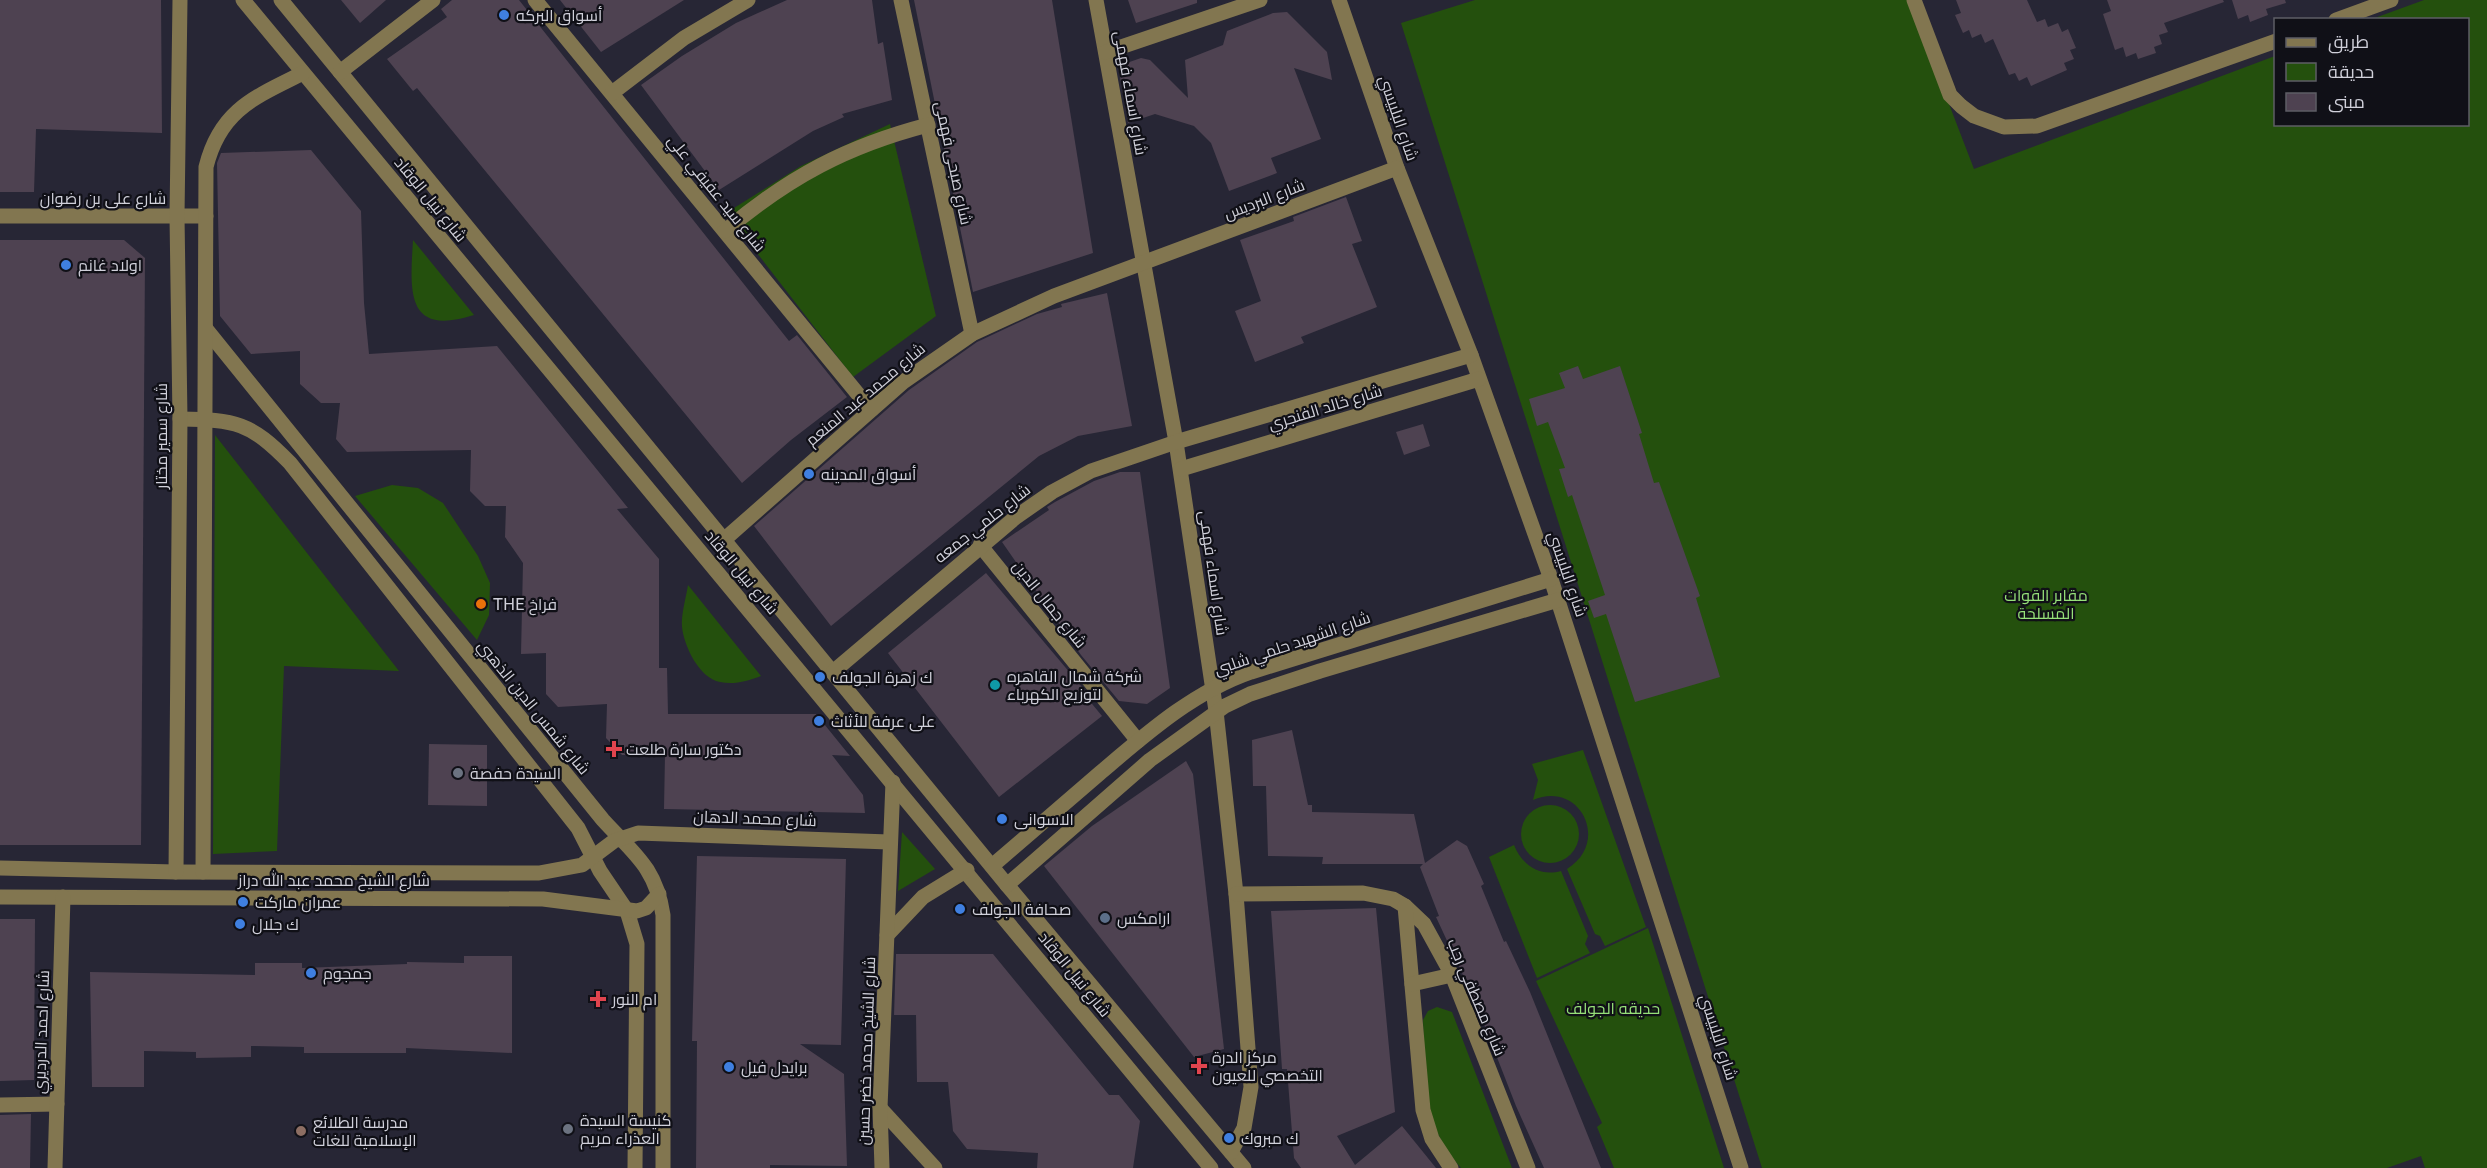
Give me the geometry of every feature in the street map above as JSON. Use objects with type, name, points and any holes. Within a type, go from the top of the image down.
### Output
[{"type":"street","name":"شارع سمير مختار","points":[[176,872],[180,419],[177,216],[180,0]]},
{"type":"street","name":"شارع نبيل الوقاد","points":[[243,0],[967,870],[1211,1168]]},
{"type":"street","name":"شارع نبيل الوقاد","points":[[281,0],[609,400],[726,538],[1007,885],[1244,1168]]},
{"type":"street","points":[[340,72],[433,0]]},
{"type":"street","name":"شارع سيد عفيفي علي","points":[[535,0],[871,410]]},
{"type":"street","points":[[612,93],[684,38],[748,0]]},
{"type":"street","name":"شارع صبحى فهمى","points":[[901,0],[972,334]]},
{"type":"street","name":"شارع اسماء فهمى","points":[[1096,0],[1181,469],[1216,711],[1236,894],[1251,1087],[1244,1128],[1231,1152]]},
{"type":"street","points":[[1106,52],[1260,0]]},
{"type":"street","name":"شارع البلبيسي","points":[[1339,0],[1397,168],[1471,355],[1551,579],[1741,1168]]},
{"type":"street","points":[[1914,0],[1950,94],[1974,116],[2004,127],[2037,126],[2274,42]]},
{"type":"street","points":[[2342,18],[2391,0]]},
{"type":"street","points":[[203,872],[206,167],[218,133],[242,106],[303,73]]},
{"type":"street","points":[[725,231],[762,200],[810,169],[841,153],[884,136],[928,125]]},
{"type":"street","name":"شارع البرديس","points":[[1144,263],[1397,168]]},
{"type":"street","name":"شارع على بن رضوان","points":[[0,216],[206,216]]},
{"type":"street","name":"شارع محمد عبد المنعم","points":[[726,538],[903,382],[972,334],[1054,296],[1144,263]]},
{"type":"street","name":"شارع شمس الدين الذهبي","points":[[206,329],[603,820],[641,859],[659,894],[663,915],[663,1168]]},
{"type":"street","name":"شارع خالد الفنجري","points":[[1176,441],[1471,355]]},
{"type":"street","name":"شارع خالد الفنجري","points":[[1181,469],[1479,379]]},
{"type":"street","points":[[588,417],[609,400]]},
{"type":"street","points":[[180,419],[235,423],[247,427],[270,442],[290,463],[567,811],[627,911],[637,944],[635,1168]]},
{"type":"street","name":"شارع حلمي جمعه","points":[[834,671],[980,545],[1052,492],[1091,471],[1176,441]]},
{"type":"street","points":[[290,463],[306,451]]},
{"type":"street","name":"شارع جمال الدين","points":[[980,545],[1138,741]]},
{"type":"street","name":"شارع الشهيد حلمي شلبي","points":[[992,866],[1138,741],[1213,688],[1251,672],[1551,579]]},
{"type":"street","points":[[1007,885],[1150,759],[1216,711],[1251,694],[1309,674],[1558,600]]},
{"type":"street","name":"شارع الشيخ محمد خضر حسين","points":[[882,1168],[880,1108],[893,782]]},
{"type":"street","name":"شارع محمد الدهان","points":[[620,838],[638,833],[662,832],[889,842]]},
{"type":"street","name":"شارع الشيخ محمد عبد الله دراز","points":[[0,868],[176,872],[539,873],[572,868],[593,857],[620,838]]},
{"type":"street","name":"شارع الشيخ محمد خضر حسين","points":[[887,934],[923,897],[967,870]]},
{"type":"street","name":"شارع مصطفي رجب","points":[[1236,894],[1364,893],[1393,899],[1405,906],[1424,924],[1452,975],[1528,1168]]},
{"type":"street","points":[[627,911],[646,908],[659,894]]},
{"type":"street","name":"شارع الشيخ محمد عبد الله دراز","points":[[0,897],[543,899],[581,902],[627,911]]},
{"type":"street","name":"شارع احمد الدرديري","points":[[55,1168],[63,897]]},
{"type":"street","points":[[1405,906],[1423,1110],[1432,1139],[1451,1168]]},
{"type":"street","points":[[1412,984],[1452,975]]},
{"type":"street","points":[[0,1105],[57,1104]]},
{"type":"street","points":[[880,1108],[935,1168]]},
{"type":"green space","name":"مقابر القوات المسلحة","points":[[1475,0],[1909,0],[1974,169],[2274,56],[2274,126],[2469,126],[2469,18],[2375,18],[2424,0],[2487,0],[2487,1168],[2425,1168],[2421,1156],[2387,1168],[1762,1168],[1401,23]]},
{"type":"green space","points":[[890,124],[936,316],[853,377],[726,213],[801,166]]},
{"type":"green space","points":[[413,240],[474,315],[451,320],[435,320],[424,314],[416,305],[412,276]]},
{"type":"green space","points":[[215,435],[399,671],[284,666],[277,851],[213,854]]},
{"type":"green space","points":[[392,485],[418,488],[443,503],[478,556],[490,583],[489,615],[477,640],[355,496]]},
{"type":"green space","points":[[688,585],[761,676],[741,682],[725,683],[712,679],[699,668],[689,652],[683,635],[683,611]]},
{"type":"green space","points":[[1583,750],[1646,927],[1605,946],[1600,936],[1595,934],[1567,869],[1580,857],[1587,844],[1588,830],[1584,817],[1576,806],[1564,799],[1550,796],[1533,800],[1538,780],[1532,764]]},
{"type":"green space","points":[[1550,805],[1561,807],[1574,818],[1579,834],[1577,845],[1566,858],[1550,863],[1539,861],[1526,850],[1521,834],[1523,823],[1534,810]]},
{"type":"green space","points":[[902,832],[935,869],[898,891]]},
{"type":"green space","points":[[1514,845],[1517,852],[1532,868],[1546,872],[1561,871],[1588,936],[1585,944],[1590,953],[1537,978],[1489,857]]},
{"type":"green space","name":"حديقه الجولف","points":[[1648,928],[1724,1168],[1614,1168],[1597,1127],[1602,1123],[1536,981]]},
{"type":"green space","points":[[1437,1007],[1452,1012],[1512,1168],[1461,1168],[1438,1134],[1427,1098],[1423,1020],[1428,1011]]},
{"type":"building","points":[[0,0],[161,0],[162,133],[36,129],[34,192],[0,192]]},
{"type":"building","points":[[341,0],[386,0],[360,23]]},
{"type":"building","points":[[452,0],[519,0],[789,341],[797,335],[847,397],[791,440],[742,483],[417,88],[413,91],[387,59],[447,17],[441,9]]},
{"type":"building","points":[[560,0],[684,0],[601,52]]},
{"type":"building","points":[[787,0],[872,0],[878,44],[883,42],[892,100],[842,114],[844,117],[813,131],[719,190],[641,85],[682,56],[736,23]]},
{"type":"building","points":[[914,0],[1052,0],[1093,253],[973,292]]},
{"type":"building","points":[[1128,0],[1197,0],[1197,3],[1136,23]]},
{"type":"building","points":[[1956,0],[2027,0],[2037,22],[2045,19],[2048,27],[2058,23],[2062,32],[2068,29],[2076,48],[2070,50],[2074,59],[2064,63],[2067,70],[2031,86],[2027,77],[2019,81],[2015,73],[2009,75],[1993,39],[1985,43],[1981,34],[1972,38],[1969,30],[1963,33],[1955,15],[1961,13]]},
{"type":"building","points":[[2107,0],[2223,0],[2224,2],[2164,23],[2168,32],[2159,35],[2162,44],[2154,47],[2156,53],[2138,59],[2136,53],[2126,57],[2123,47],[2115,50],[2103,14],[2111,11]]},
{"type":"building","points":[[2232,0],[2285,0],[2286,3],[2266,9],[2268,15],[2250,22],[2248,15],[2238,19]]},
{"type":"building","points":[[1287,12],[1327,52],[1332,80],[1294,68],[1321,139],[1271,158],[1277,173],[1229,191],[1211,143],[1194,126],[1155,114],[1128,123],[1118,66],[1141,58],[1150,60],[1188,98],[1185,60],[1223,45],[1227,31],[1273,13]]},
{"type":"building","points":[[311,150],[361,211],[364,303],[369,354],[497,346],[628,508],[617,509],[659,559],[659,668],[667,668],[668,714],[816,714],[850,756],[832,755],[863,795],[865,813],[664,809],[665,755],[622,755],[606,738],[607,704],[558,707],[546,694],[546,653],[521,654],[523,563],[505,537],[506,506],[485,506],[470,491],[471,450],[347,452],[336,439],[340,403],[321,403],[300,384],[300,351],[251,354],[220,316],[217,163],[221,153]]},
{"type":"building","points":[[1346,197],[1362,241],[1352,244],[1377,307],[1301,337],[1304,343],[1255,362],[1235,311],[1261,301],[1240,240],[1294,221],[1293,217]]},
{"type":"building","points":[[0,240],[124,240],[145,258],[141,845],[0,845]]},
{"type":"building","points":[[1107,293],[1132,426],[1078,436],[1039,456],[831,626],[754,526],[909,390],[977,342],[1037,314],[1062,307],[1061,304]]},
{"type":"building","points":[[1578,366],[1583,379],[1620,366],[1642,433],[1639,434],[1654,483],[1659,482],[1700,596],[1696,598],[1720,677],[1635,702],[1606,614],[1594,618],[1588,601],[1605,595],[1572,495],[1568,497],[1559,469],[1565,468],[1548,422],[1537,426],[1529,399],[1565,388],[1559,373]]},
{"type":"building","points":[[1423,424],[1430,446],[1404,455],[1396,432]]},
{"type":"building","points":[[1120,472],[1140,472],[1170,688],[1147,704],[1119,701],[1081,655],[1002,542],[1049,510],[1047,507],[1055,502],[1094,481]]},
{"type":"building","name":"شركة شمال القاهره لتوزيع الكهرباء","points":[[986,573],[1092,699],[1088,699],[1102,716],[999,797],[888,653]]},
{"type":"building","points":[[1292,730],[1308,805],[1312,805],[1312,812],[1414,814],[1425,863],[1457,840],[1467,846],[1484,884],[1481,886],[1504,942],[1506,941],[1530,992],[1601,1168],[1544,1168],[1516,1106],[1475,1001],[1436,917],[1439,916],[1420,867],[1423,864],[1322,864],[1323,857],[1268,856],[1266,786],[1253,786],[1252,740]]},
{"type":"building","points":[[429,744],[487,745],[487,806],[428,805]]},
{"type":"building","points":[[1186,761],[1193,774],[1224,1049],[1194,1057],[1044,866],[1092,826]]},
{"type":"building","points":[[697,856],[846,859],[841,1045],[800,1044],[844,1074],[847,1166],[770,1165],[770,1168],[696,1168],[697,1041],[692,1041]]},
{"type":"building","points":[[1376,908],[1395,1112],[1337,1136],[1355,1165],[1402,1126],[1436,1168],[1301,1168],[1294,1158],[1287,1069],[1282,1069],[1271,911]]},
{"type":"building","points":[[0,919],[35,919],[34,1080],[0,1081]]},
{"type":"building","points":[[896,954],[993,954],[1109,1095],[1119,1095],[1140,1121],[1133,1168],[1037,1168],[1038,1153],[967,1149],[953,1131],[948,1082],[917,1082],[916,1015],[894,1015]]},
{"type":"building","points":[[464,956],[512,956],[512,1053],[406,1048],[406,1053],[304,1053],[304,1047],[251,1046],[251,1057],[196,1058],[196,1052],[144,1051],[144,1087],[92,1087],[90,972],[255,975],[255,963],[302,963],[302,968],[407,964],[407,962],[464,963]]},
{"type":"building","points":[[31,1114],[30,1168],[0,1168],[0,1115]]},
{"type":"place","name":"أسواق البركه","points":[[504,15]]},
{"type":"place","name":"اولاد غانم","points":[[66,265]]},
{"type":"place","name":"أسواق المدينه","points":[[809,474]]},
{"type":"place","name":"THE فراخ","points":[[481,604]]},
{"type":"place","name":"ك زهرة الجولف","points":[[820,677]]},
{"type":"place","name":"شركة شمال القاهره لتوزيع الكهرباء","points":[[995,685]]},
{"type":"place","name":"على عرفة للأثاث","points":[[819,721]]},
{"type":"place","name":"دكتور سارة طلعت","points":[[614,749]]},
{"type":"place","name":"السيدة حفصة","points":[[458,773]]},
{"type":"place","name":"الاسوانى","points":[[1002,819]]},
{"type":"place","name":"عمران ماركت","points":[[243,902]]},
{"type":"place","name":"صحافة الجولف","points":[[960,909]]},
{"type":"place","name":"ارامكس","points":[[1105,918]]},
{"type":"place","name":"ك جلال","points":[[240,924]]},
{"type":"place","name":"جمجوم","points":[[311,973]]},
{"type":"place","name":"ام النور","points":[[598,999]]},
{"type":"place","name":"مركز الدرة التخصصي للعيون","points":[[1199,1066]]},
{"type":"place","name":"برايدل فيل","points":[[729,1067]]},
{"type":"place","name":"كنيسة السيدة العذراء مريم","points":[[568,1129]]},
{"type":"place","name":"مدرسة الطلائع الإسلامية للغات","points":[[301,1131]]},
{"type":"place","name":"ك مبروك","points":[[1229,1138]]}]
